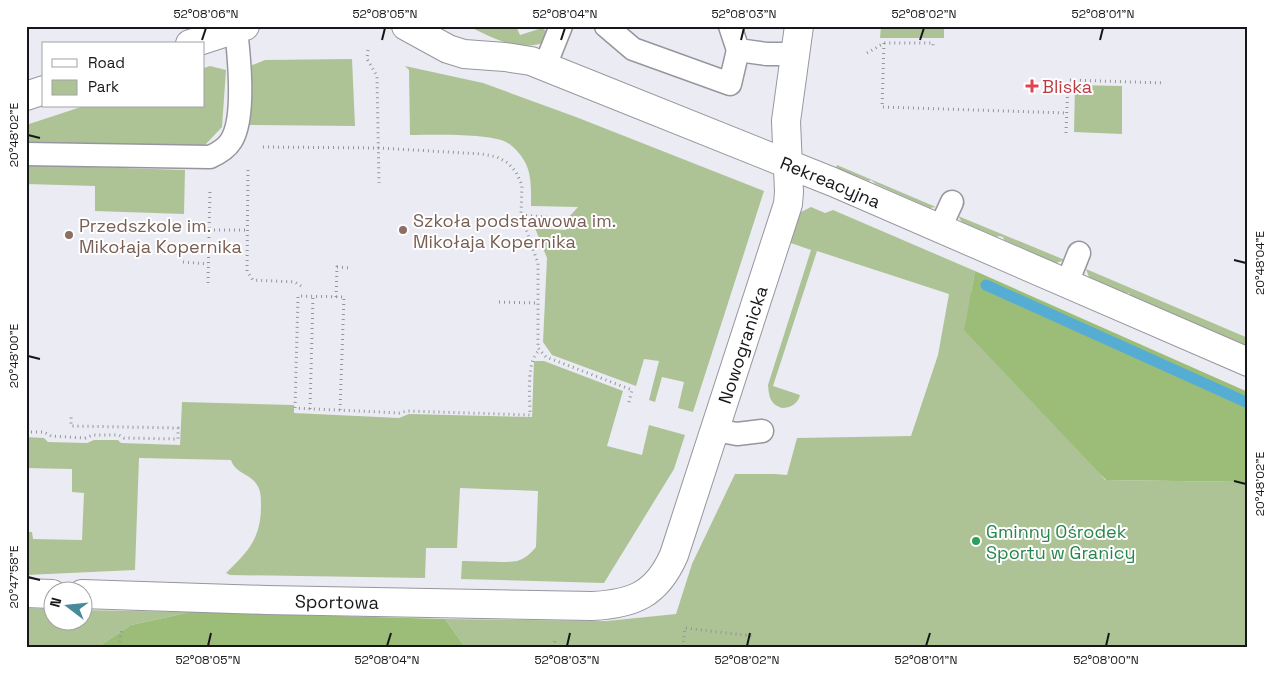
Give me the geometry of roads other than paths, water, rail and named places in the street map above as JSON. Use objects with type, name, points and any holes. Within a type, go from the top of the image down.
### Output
[{"type":"street","name":"Rekreacyjna","points":[[406,26],[438,45],[458,53],[473,56],[513,58],[546,66],[706,130],[747,149],[833,182],[1248,362]]},
{"type":"street","name":"Nowogranicka","points":[[592,606],[618,605],[635,599],[659,581],[668,569],[788,204],[786,121],[799,26]]},
{"type":"street","points":[[196,42],[241,28]]},
{"type":"street","points":[[26,96],[42,91]]},
{"type":"street","points":[[26,593],[42,594]]},
{"type":"street","name":"Sportowa","points":[[92,594],[592,606]]},
{"type":"lane","points":[[546,66],[561,26]]},
{"type":"lane","points":[[606,26],[633,49],[730,84],[738,50],[730,26]]},
{"type":"lane","points":[[26,154],[228,150],[236,131],[239,114],[241,28]]},
{"type":"lane","points":[[738,50],[766,54],[795,54]]},
{"type":"lane","points":[[940,228],[952,202]]},
{"type":"lane","points":[[1067,283],[1079,253]]},
{"type":"lane","points":[[715,430],[737,434],[762,431]]},
{"type":"waterway","points":[[986,285],[1248,403]]},
{"type":"place","name":"Bliska","points":[[1032,86]]},
{"type":"place","name":"Szkoła podstawowa im. Mikołaja Kopernika","points":[[403,230]]},
{"type":"place","name":"Przedszkole im. Mikołaja Kopernika","points":[[69,235]]},
{"type":"place","name":"Gminny Ośrodek Sportu w Granicy","points":[[976,541]]}]
